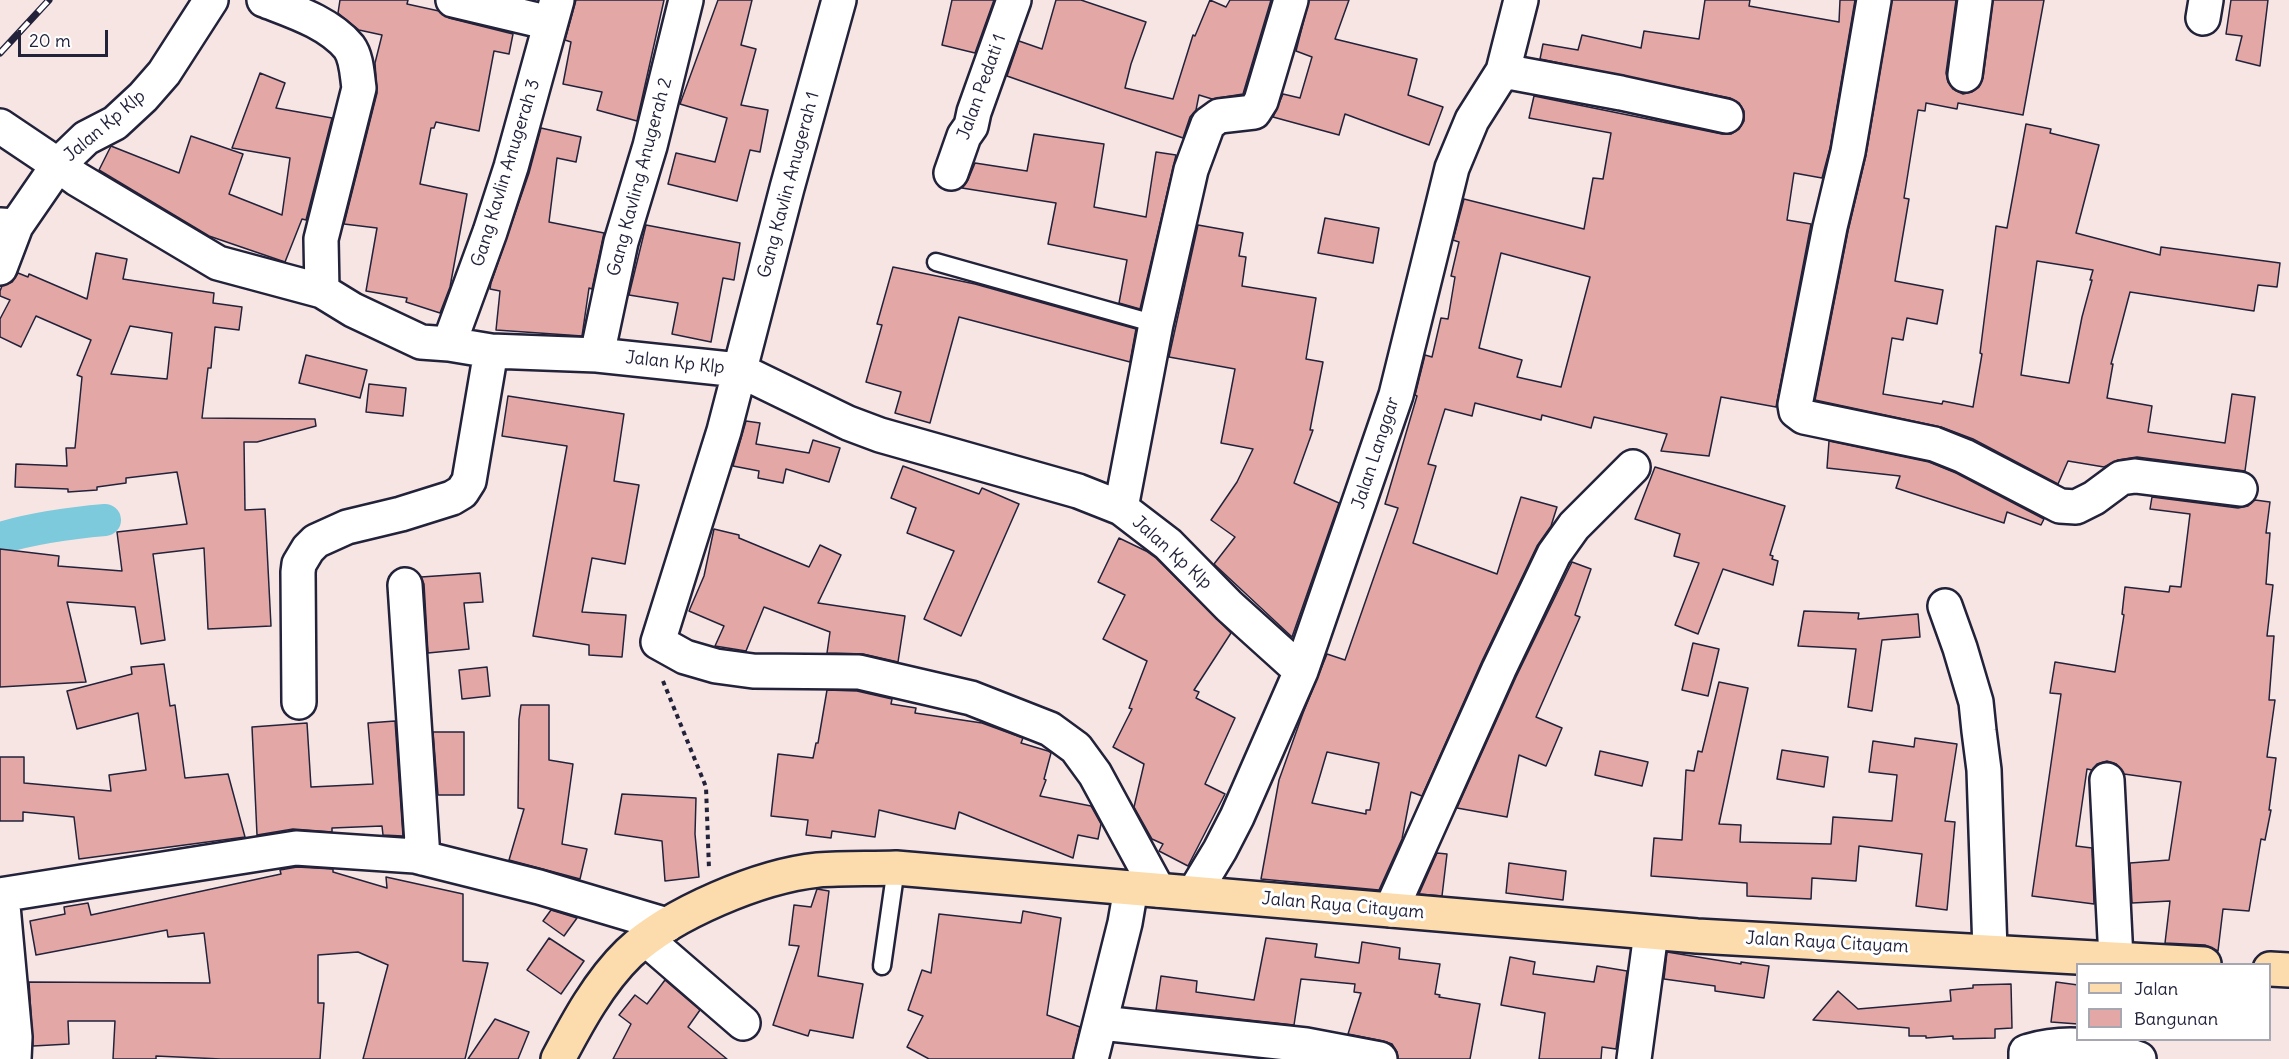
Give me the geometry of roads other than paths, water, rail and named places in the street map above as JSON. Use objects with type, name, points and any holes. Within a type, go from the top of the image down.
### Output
[{"type":"main road","name":"Jalan Raya Citayam","points":[[558,1059],[599,989],[629,953],[657,932],[710,903],[755,884],[817,870],[896,868],[1651,933],[2181,963]]},
{"type":"main road","points":[[2271,969],[2289,970]]},
{"type":"street","name":"Jalan Kp Klp","points":[[58,165],[86,138],[115,123],[143,97],[164,73],[211,0]]},
{"type":"street","points":[[264,0],[307,17],[333,34],[350,48],[357,67],[359,88],[321,239],[322,291]]},
{"type":"street","points":[[453,0],[553,11]]},
{"type":"street","name":"Gang Kavling Anugerah 2","points":[[597,355],[621,242],[650,146],[686,0]]},
{"type":"street","name":"Gang Kavlin Anugerah 1","points":[[839,0],[724,431],[658,642],[685,657],[716,666],[753,671],[859,672],[971,698],[1050,729],[1076,748],[1095,774],[1144,889]]},
{"type":"street","name":"Jalan Pedati 1","points":[[951,173],[964,136],[971,126],[1014,0]]},
{"type":"street","points":[[1121,508],[1156,324],[1191,170],[1208,124],[1218,116],[1254,112],[1261,101],[1291,0]]},
{"type":"street","name":"Jalan Langgar","points":[[1194,893],[1237,817],[1301,671],[1396,395],[1452,168],[1472,120],[1503,70],[1521,0]]},
{"type":"street","points":[[1874,0],[1848,152],[1830,227],[1795,405],[1796,411],[1804,417],[1934,444],[1964,456],[2060,506],[2076,507],[2094,498],[2121,478],[2135,476],[2240,489]]},
{"type":"street","points":[[1965,75],[1975,0]]},
{"type":"street","name":"Gang Kavlin Anugerah 3","points":[[449,344],[490,232],[511,166],[553,11]]},
{"type":"street","points":[[1503,70],[1726,116]]},
{"type":"street","name":"Jalan Kp Klp","points":[[0,127],[77,179],[218,263],[322,291],[353,310],[421,342],[492,351],[597,355],[739,370],[848,423],[880,435],[1078,491],[1121,508],[1168,544],[1229,606],[1301,671]]},
{"type":"street","points":[[0,268],[8,226],[58,165]]},
{"type":"street","points":[[299,702],[299,564],[316,541],[329,534],[452,498],[462,492],[469,481],[492,351]]},
{"type":"street","points":[[1391,910],[1554,554],[1574,526],[1633,467]]},
{"type":"street","points":[[405,585],[423,858]]},
{"type":"street","points":[[1945,606],[1972,691],[1979,731],[1984,770],[1990,951]]},
{"type":"street","points":[[2107,780],[2134,961]]},
{"type":"street","points":[[14,1059],[15,1037],[1,895],[296,848],[423,858],[539,887],[657,932],[743,1023]]},
{"type":"street","points":[[1091,1059],[1125,923],[1144,889]]},
{"type":"street","points":[[1634,1057],[1651,933]]},
{"type":"street","points":[[1101,1023],[1306,1046],[1380,1059]]},
{"type":"street","points":[[2026,1059],[2026,1052],[2068,1044],[2136,1052]]},
{"type":"lane","points":[[936,262],[1156,324]]},
{"type":"lane","points":[[882,966],[896,868]]},
{"type":"waterway","points":[[0,538],[52,526],[105,520]]},
{"type":"railway","points":[[0,53],[49,0]]}]
